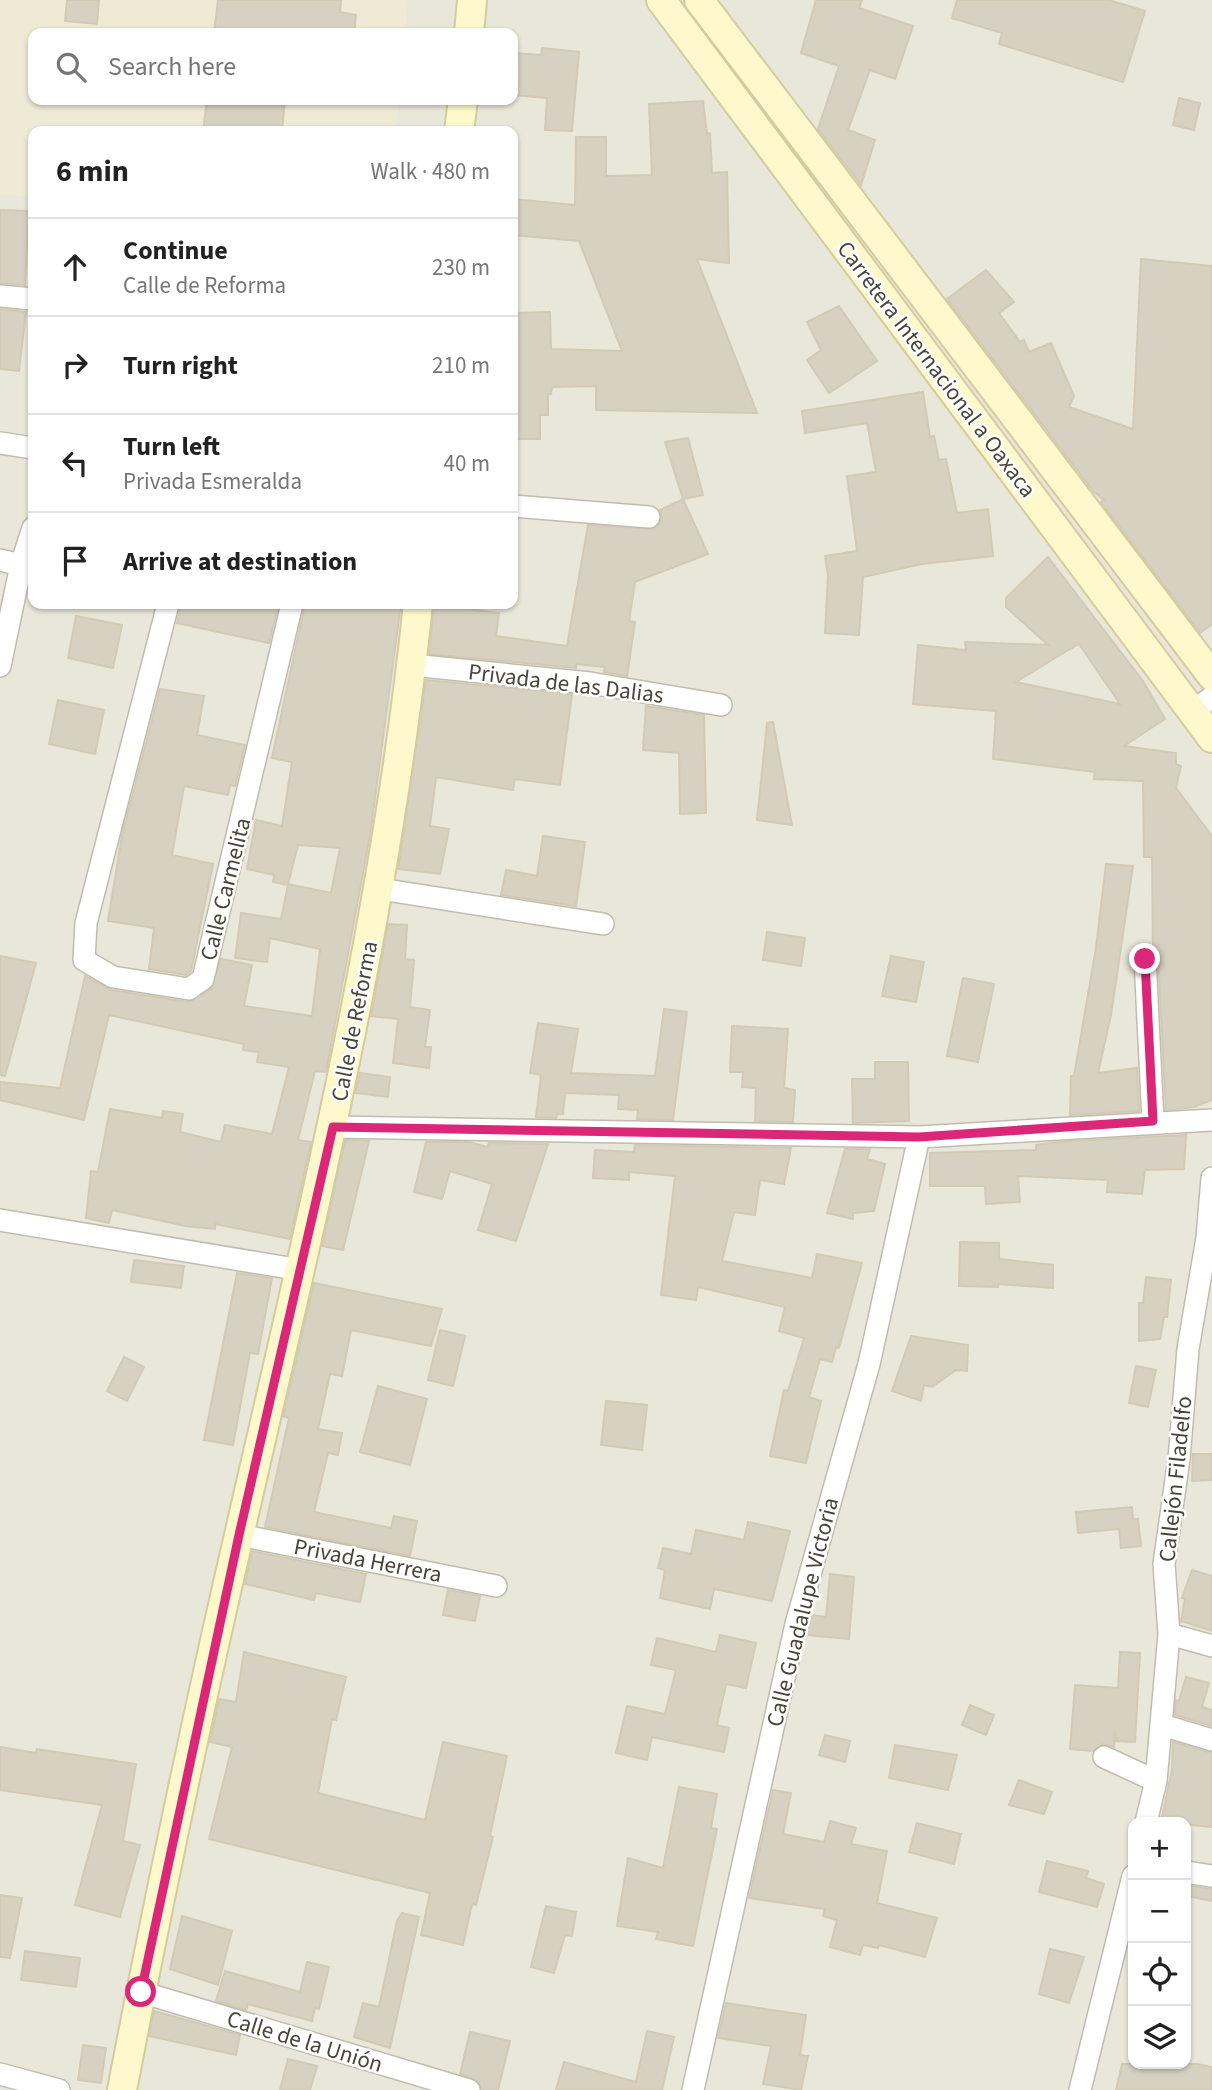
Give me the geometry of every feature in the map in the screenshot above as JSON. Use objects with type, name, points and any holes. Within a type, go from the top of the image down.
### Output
[{"type":"street","points":[[469,28],[472,0]]},
{"type":"street","name":"Carretera Internacional a Oaxaca","points":[[661,0],[1203,704],[1212,738]]},
{"type":"street","name":"Carretera Internacional a Oaxaca","points":[[699,0],[1212,676]]},
{"type":"street","points":[[460,126],[462,105]]},
{"type":"street","points":[[0,296],[28,299]]},
{"type":"street","points":[[0,443],[28,448]]},
{"type":"street","points":[[518,506],[649,517]]},
{"type":"street","points":[[0,666],[28,543]]},
{"type":"street","points":[[0,560],[21,565]]},
{"type":"street","name":"Calle Carmelita","points":[[167,609],[86,923],[84,960],[113,976],[189,989],[203,979],[291,609]]},
{"type":"street","name":"Calle de Reforma","points":[[122,2090],[239,1535],[333,1127],[380,889],[418,609]]},
{"type":"street","name":"Privada de las Dalias","points":[[412,665],[590,683],[720,705]]},
{"type":"street","points":[[380,889],[603,924]]},
{"type":"street","points":[[1145,959],[1153,1121]]},
{"type":"street","points":[[333,1127],[919,1137],[1153,1121],[1212,1120],[1212,1126]]},
{"type":"street","name":"Calle Guadalupe Victoria","points":[[693,2090],[796,1624],[869,1364],[919,1137]]},
{"type":"street","name":"Callejón Filadelfo","points":[[1147,1817],[1156,1781],[1169,1634],[1164,1564],[1179,1460],[1188,1349],[1207,1238],[1212,1178]]},
{"type":"street","points":[[0,1220],[301,1269]]},
{"type":"street","name":"Privada Herrera","points":[[239,1535],[496,1586]]},
{"type":"street","points":[[1169,1634],[1212,1646]]},
{"type":"street","points":[[1162,1725],[1212,1740]]},
{"type":"street","points":[[1104,1757],[1156,1781]]},
{"type":"street","points":[[1191,1873],[1212,1876]]},
{"type":"street","points":[[1080,2090],[1132,1880]]},
{"type":"street","name":"Calle de la Unión","points":[[141,1992],[445,2087],[469,2090]]},
{"type":"street","points":[[0,2074],[59,2090]]},
{"type":"shaded area","points":[[0,0],[1212,0],[1212,2090],[0,2090]]},
{"type":"shaded area","points":[[0,0],[408,0],[405,28],[28,28],[28,105],[399,105],[396,126],[28,126],[28,197],[0,194]]},
{"type":"building","points":[[67,0],[99,0],[97,24],[65,21]]},
{"type":"building","points":[[218,0],[341,0],[340,12],[356,15],[355,28],[215,28]]},
{"type":"building","points":[[816,0],[862,0],[859,8],[913,26],[895,79],[870,70],[848,130],[875,140],[861,185],[818,129],[839,66],[801,53]]},
{"type":"building","points":[[957,0],[1109,0],[1145,11],[1123,82],[999,44],[1002,33],[952,18]]},
{"type":"building","points":[[542,48],[579,52],[572,131],[545,130],[547,98],[518,95],[518,53],[541,55]]},
{"type":"building","points":[[1179,98],[1200,103],[1194,130],[1173,125]]},
{"type":"building","points":[[703,101],[707,134],[710,133],[712,173],[727,172],[729,263],[697,259],[757,413],[596,410],[596,386],[552,387],[551,394],[548,394],[548,415],[540,415],[540,439],[518,439],[518,313],[550,312],[551,349],[622,351],[579,241],[518,235],[518,199],[575,205],[576,137],[606,137],[606,176],[652,175],[649,104]]},
{"type":"building","points":[[206,105],[285,105],[282,126],[204,126]]},
{"type":"building","points":[[0,210],[28,211],[25,285],[0,283]]},
{"type":"building","points":[[1141,259],[1212,266],[1212,624],[1200,633],[1101,502],[1104,500],[1093,491],[947,299],[986,270],[1014,302],[999,313],[1020,342],[1024,340],[1029,352],[1051,343],[1074,396],[1069,407],[1133,429]]},
{"type":"building","points":[[839,306],[877,361],[829,393],[807,360],[821,350],[807,322]]},
{"type":"building","points":[[0,309],[26,312],[19,371],[0,369]]},
{"type":"building","points":[[923,392],[930,437],[934,436],[939,460],[946,459],[957,513],[988,509],[993,556],[922,564],[863,577],[859,635],[825,633],[828,576],[825,556],[857,551],[847,476],[876,472],[867,423],[805,433],[802,411]]},
{"type":"building","points":[[688,438],[703,495],[683,499],[665,442]]},
{"type":"building","points":[[683,499],[708,554],[635,582],[629,621],[635,622],[627,676],[604,672],[605,667],[576,664],[576,668],[429,654],[434,609],[469,609],[499,613],[496,636],[567,646],[588,525],[654,529],[662,519],[660,510]]},
{"type":"building","points":[[1048,557],[1143,681],[1165,719],[1124,746],[1176,753],[1176,764],[1181,766],[1176,788],[1212,836],[1212,1100],[1194,1107],[1166,1110],[1158,958],[1153,949],[1152,857],[1144,857],[1143,781],[1094,779],[1095,772],[993,759],[996,711],[913,704],[918,645],[966,650],[965,642],[1048,645],[1006,607],[1006,598]],"holes":[[[1079,644],[1120,704],[1016,682]]]},
{"type":"building","points":[[180,609],[278,609],[269,643],[177,623]]},
{"type":"building","points":[[304,609],[400,609],[370,835],[326,1072],[315,1071],[298,1140],[311,1142],[290,1239],[215,1224],[215,1229],[185,1226],[112,1210],[109,1223],[86,1218],[91,1171],[98,1172],[110,1109],[162,1118],[163,1111],[183,1114],[180,1132],[221,1142],[225,1125],[272,1134],[289,1067],[257,1062],[259,1052],[243,1050],[244,1044],[109,1015],[84,1120],[0,1100],[0,1082],[60,1088],[85,976],[111,990],[188,1002],[211,989],[221,959],[252,965],[244,1006],[312,1016],[320,949],[270,938],[267,962],[235,958],[241,913],[281,919],[288,885],[273,882],[274,875],[247,869],[256,820],[282,826],[292,762],[272,758]],"holes":[[[298,845],[340,848],[331,893],[288,884]]]},
{"type":"building","points":[[76,616],[122,625],[113,668],[68,658]]},
{"type":"building","points":[[426,680],[572,694],[560,785],[515,779],[513,790],[436,777],[430,826],[449,829],[440,874],[398,869]]},
{"type":"building","points":[[160,689],[204,696],[197,735],[245,745],[235,786],[230,785],[228,795],[184,786],[172,855],[213,864],[191,971],[186,975],[149,969],[154,928],[108,921],[122,835]]},
{"type":"building","points":[[58,700],[104,710],[95,754],[49,744]]},
{"type":"building","points":[[646,706],[704,715],[706,813],[680,814],[679,753],[643,750]]},
{"type":"building","points":[[773,722],[792,825],[757,820],[767,723]]},
{"type":"building","points":[[543,836],[585,842],[576,906],[501,895],[506,870],[537,876]]},
{"type":"building","points":[[1106,864],[1133,866],[1111,1015],[1098,1073],[1137,1068],[1139,1111],[1070,1115],[1071,1076],[1074,1076],[1096,948]]},
{"type":"building","points":[[388,924],[407,925],[405,959],[414,960],[410,1007],[430,1010],[425,1047],[431,1047],[429,1068],[393,1063],[398,1019],[371,1016]]},
{"type":"building","points":[[767,932],[805,938],[801,966],[763,960]]},
{"type":"building","points":[[0,956],[36,963],[5,1076],[0,1075]]},
{"type":"building","points":[[891,956],[924,962],[916,1002],[882,996]]},
{"type":"building","points":[[963,978],[994,984],[978,1062],[947,1056]]},
{"type":"building","points":[[664,1009],[687,1012],[673,1120],[637,1119],[638,1110],[618,1109],[619,1095],[565,1093],[563,1114],[557,1114],[556,1118],[536,1117],[541,1075],[530,1073],[538,1023],[578,1029],[571,1073],[655,1076]]},
{"type":"building","points":[[732,1026],[788,1029],[784,1088],[795,1090],[793,1122],[755,1121],[756,1088],[742,1087],[743,1072],[730,1072]]},
{"type":"building","points":[[875,1062],[908,1062],[909,1121],[853,1123],[852,1079],[875,1079]]},
{"type":"building","points":[[360,1073],[390,1077],[388,1097],[355,1093]]},
{"type":"building","points":[[1186,1135],[1184,1169],[1145,1170],[1142,1194],[1107,1192],[1108,1180],[1018,1176],[1020,1202],[986,1204],[985,1186],[930,1186],[930,1153],[1036,1150],[1036,1145],[1069,1141]]},
{"type":"building","points":[[345,1140],[369,1141],[343,1250],[322,1246]]},
{"type":"building","points":[[426,1142],[469,1142],[487,1147],[489,1143],[548,1144],[516,1241],[478,1230],[492,1184],[450,1171],[442,1199],[414,1192]]},
{"type":"building","points":[[635,1145],[791,1148],[784,1184],[760,1180],[755,1215],[734,1212],[722,1261],[812,1278],[817,1254],[862,1263],[839,1348],[836,1347],[832,1362],[820,1359],[809,1397],[821,1401],[806,1463],[770,1456],[784,1390],[788,1391],[804,1338],[779,1331],[785,1307],[698,1287],[696,1300],[661,1295],[675,1176],[629,1172],[629,1180],[593,1178],[595,1150],[634,1152]]},
{"type":"building","points":[[845,1149],[870,1149],[867,1159],[885,1164],[874,1211],[853,1213],[853,1219],[827,1213]]},
{"type":"building","points":[[960,1242],[999,1243],[999,1259],[1053,1265],[1053,1288],[998,1284],[998,1287],[959,1286]]},
{"type":"building","points":[[134,1260],[184,1266],[181,1288],[131,1282]]},
{"type":"building","points":[[237,1273],[272,1278],[258,1354],[250,1353],[233,1445],[204,1440]]},
{"type":"building","points":[[1146,1277],[1171,1280],[1167,1317],[1164,1317],[1160,1339],[1139,1341],[1139,1303],[1143,1303]]},
{"type":"building","points":[[314,1283],[442,1309],[431,1346],[351,1330],[342,1376],[330,1374],[318,1429],[342,1433],[338,1455],[328,1453],[314,1512],[391,1528],[394,1516],[417,1521],[410,1556],[265,1527],[289,1418],[283,1416]]},
{"type":"building","points":[[440,1330],[465,1336],[453,1386],[428,1380]]},
{"type":"building","points":[[911,1336],[968,1345],[967,1371],[956,1370],[932,1387],[924,1385],[921,1401],[892,1391]]},
{"type":"building","points":[[124,1357],[144,1367],[127,1401],[107,1391]]},
{"type":"building","points":[[1136,1366],[1156,1370],[1148,1407],[1129,1403]]},
{"type":"building","points":[[378,1386],[427,1399],[410,1465],[360,1452]]},
{"type":"building","points":[[606,1401],[647,1405],[642,1450],[601,1445]]},
{"type":"building","points":[[1193,1454],[1212,1454],[1212,1480],[1192,1481]]},
{"type":"building","points":[[1132,1507],[1133,1519],[1138,1519],[1141,1546],[1121,1548],[1119,1529],[1078,1533],[1076,1512]]},
{"type":"building","points":[[748,1522],[790,1531],[772,1601],[714,1589],[710,1609],[660,1598],[665,1570],[658,1568],[663,1548],[691,1554],[696,1530],[744,1540]]},
{"type":"building","points":[[252,1551],[366,1574],[360,1602],[316,1593],[314,1600],[245,1584]]},
{"type":"building","points":[[1192,1570],[1212,1576],[1212,1631],[1181,1621],[1185,1599],[1182,1598]]},
{"type":"building","points":[[830,1574],[854,1577],[849,1639],[807,1635],[812,1615],[826,1617]]},
{"type":"building","points":[[448,1590],[480,1596],[475,1621],[443,1615]]},
{"type":"building","points":[[720,1635],[756,1643],[746,1688],[726,1684],[717,1725],[729,1728],[724,1752],[652,1737],[647,1760],[616,1753],[627,1706],[665,1714],[676,1670],[651,1665],[657,1638],[716,1652]]},
{"type":"building","points":[[244,1652],[346,1677],[336,1720],[332,1719],[318,1793],[425,1820],[443,1742],[507,1756],[490,1836],[493,1837],[476,1905],[472,1904],[463,1945],[421,1935],[430,1893],[209,1839],[232,1747],[210,1742],[219,1699],[236,1702]]},
{"type":"building","points":[[1120,1652],[1140,1653],[1135,1742],[1116,1741],[1115,1729],[1114,1747],[1103,1744],[1093,1751],[1070,1749],[1075,1685],[1118,1688]]},
{"type":"building","points":[[1186,1677],[1209,1683],[1202,1707],[1212,1710],[1212,1726],[1175,1715],[1176,1700],[1179,1701]]},
{"type":"building","points":[[970,1705],[994,1715],[986,1735],[962,1725]]},
{"type":"building","points":[[825,1735],[850,1741],[845,1762],[819,1755]]},
{"type":"building","points":[[1173,1742],[1212,1753],[1212,1827],[1191,1825],[1191,1817],[1162,1817],[1172,1770]]},
{"type":"building","points":[[895,1745],[957,1755],[948,1790],[889,1778]]},
{"type":"building","points":[[0,1747],[36,1753],[37,1749],[136,1764],[123,1841],[140,1845],[120,1917],[75,1905],[102,1805],[0,1790]]},
{"type":"building","points":[[1019,1780],[1052,1792],[1044,1814],[1009,1805]]},
{"type":"building","points":[[679,1787],[717,1794],[711,1828],[717,1829],[693,1946],[656,1939],[658,1932],[617,1926],[628,1858],[663,1868]]},
{"type":"building","points":[[773,1790],[791,1793],[783,1834],[824,1842],[830,1821],[856,1828],[851,1844],[887,1851],[877,1903],[937,1918],[925,1957],[879,1945],[878,1948],[863,1945],[860,1955],[830,1947],[837,1920],[823,1916],[825,1909],[749,1898]]},
{"type":"building","points":[[917,1823],[961,1834],[954,1864],[909,1852]]},
{"type":"building","points":[[1047,1861],[1088,1871],[1086,1878],[1104,1884],[1097,1907],[1039,1892]]},
{"type":"building","points":[[1191,1886],[1212,1889],[1212,1901],[1191,1897]]},
{"type":"building","points":[[0,1895],[22,1898],[10,1958],[0,1957]]},
{"type":"building","points":[[546,1906],[576,1912],[572,1936],[565,1935],[554,1973],[531,1967]]},
{"type":"building","points":[[402,1913],[419,1917],[390,2048],[354,2037],[363,2003],[379,2007],[397,1921]]},
{"type":"building","points":[[182,1916],[232,1931],[218,1985],[170,1969]]},
{"type":"building","points":[[1050,1949],[1084,1957],[1069,2003],[1039,1994]]},
{"type":"building","points":[[25,1951],[80,1958],[76,1987],[21,1980]]},
{"type":"building","points":[[307,1962],[329,1967],[319,2009],[315,2008],[312,2021],[248,2004],[246,2010],[216,2001],[225,1971],[300,1992]]},
{"type":"building","points":[[726,2003],[806,2015],[800,2055],[808,2056],[801,2090],[763,2084],[771,2046],[718,2038]]},
{"type":"building","points":[[154,2011],[240,2035],[236,2055],[149,2036]]},
{"type":"building","points":[[647,2031],[674,2037],[662,2090],[556,2090],[564,2062],[636,2082]]},
{"type":"building","points":[[470,2032],[510,2041],[498,2090],[482,2090],[478,2081],[460,2074]]},
{"type":"building","points":[[83,2045],[106,2048],[101,2083],[78,2080]]},
{"type":"building","points":[[288,2059],[317,2066],[310,2090],[280,2090]]},
{"type":"building","points":[[1122,2064],[1128,2064],[1128,2069],[1191,2069],[1191,2064],[1212,2067],[1212,2090],[1116,2090]]},
{"type":"route","points":[[141,1992],[239,1535],[333,1127],[919,1137],[1153,1121],[1145,959]]}]
